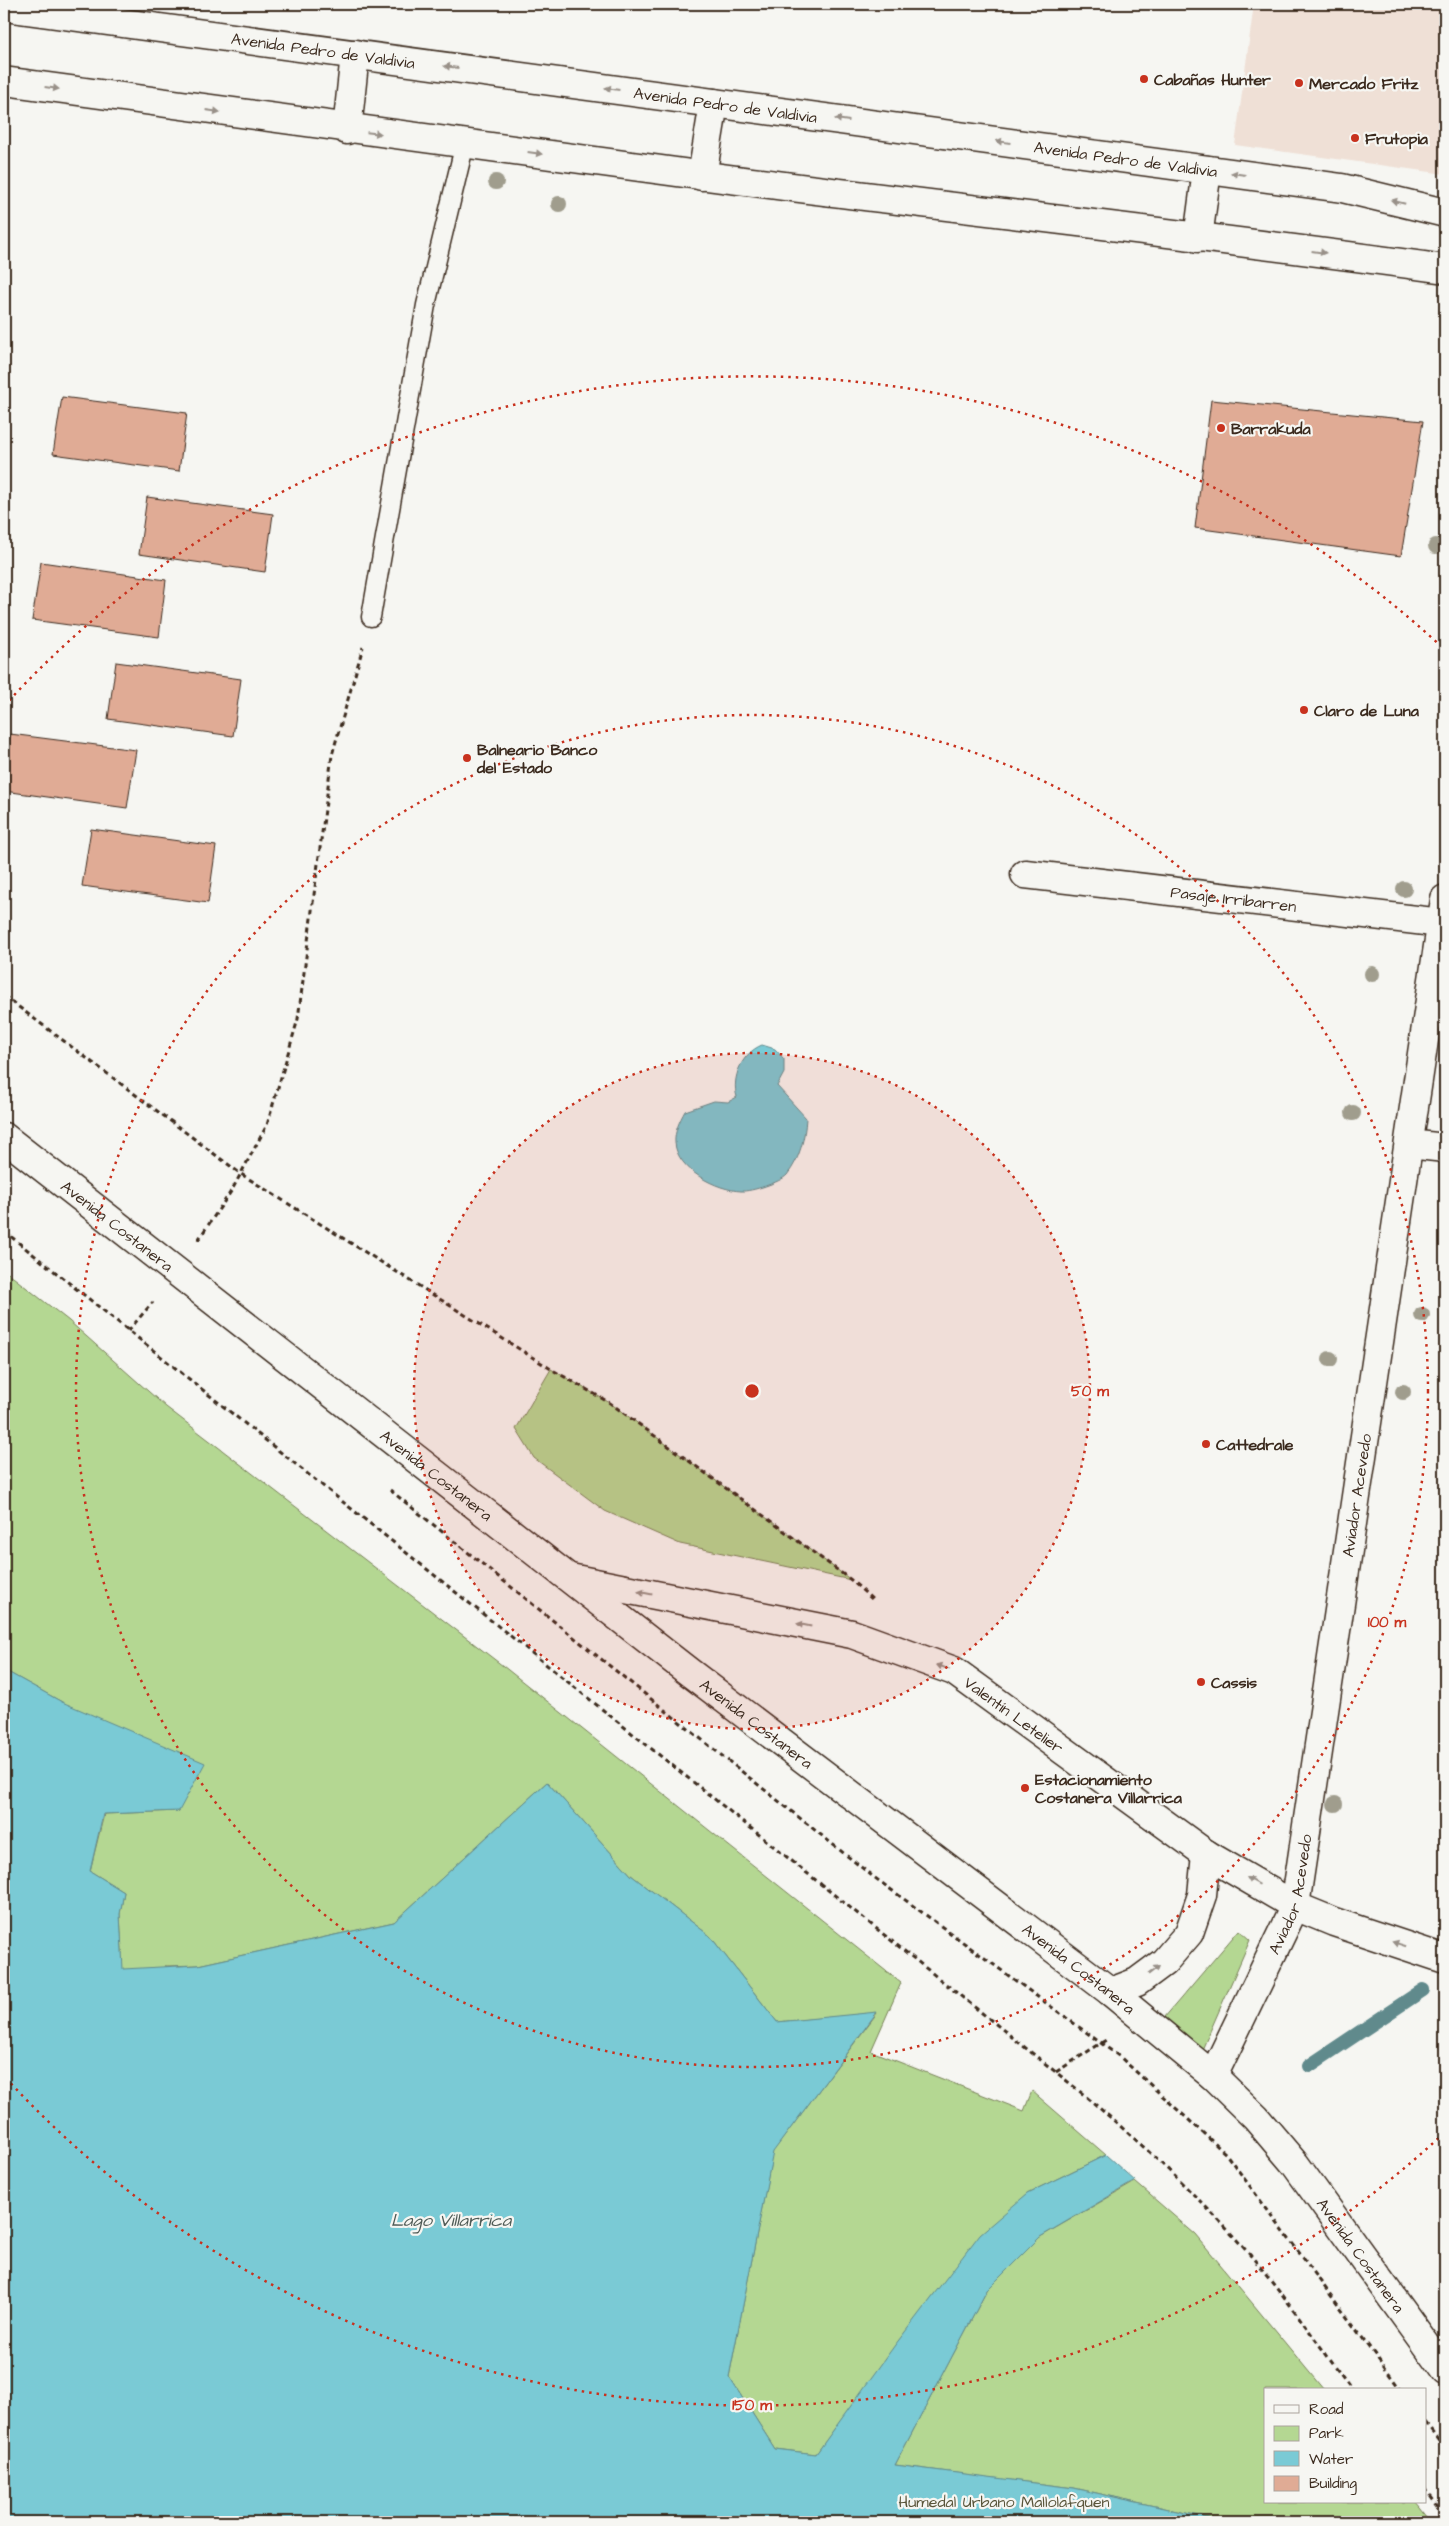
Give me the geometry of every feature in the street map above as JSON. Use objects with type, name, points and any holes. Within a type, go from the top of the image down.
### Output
[{"type":"street","name":"Avenida Pedro de Valdivia","points":[[4,7],[1342,188],[1445,213]]},
{"type":"street","points":[[347,130],[355,54]]},
{"type":"street","points":[[4,81],[347,130],[464,143],[702,176],[1445,269]]},
{"type":"street","points":[[702,176],[714,103]]},
{"type":"street","points":[[1198,238],[1208,170]]},
{"type":"street","name":"Pasaje Irribarren","points":[[1025,874],[1444,911]]},
{"type":"street","name":"Aviador Acevedo","points":[[1214,2076],[1295,1906],[1444,911]]},
{"type":"street","name":"Avenida Costanera","points":[[4,1137],[570,1578],[1111,1992],[1214,2076],[1256,2118],[1295,2164],[1445,2371]]},
{"type":"street","points":[[1409,1144],[1445,1148]]},
{"type":"street","name":"Valentín Letelier","points":[[570,1578],[852,1634],[954,1671],[1206,1854],[1295,1906],[1334,1922],[1445,1959]]},
{"type":"street","points":[[1111,1992],[1137,1982],[1164,1962],[1189,1933],[1202,1895],[1206,1854]]},
{"type":"lane","points":[[371,617],[426,305],[464,143]]},
{"type":"path","points":[[177,1272],[241,1174],[267,1125],[298,1019],[332,755],[371,617]]},
{"type":"path","points":[[4,996],[241,1174],[551,1369],[610,1403],[851,1580],[878,1604]]},
{"type":"path","points":[[4,1231],[1056,2072],[1146,2148],[1210,2211],[1263,2271],[1351,2388]]},
{"type":"path","points":[[146,1295],[161,1307]]},
{"type":"path","points":[[388,1488],[871,1875],[1120,2057],[1226,2154],[1400,2388]]},
{"type":"path","points":[[1056,2072],[1141,2017]]},
{"type":"path","points":[[1426,2423],[1445,2448]]},
{"type":"path","points":[[1426,2490],[1445,2516]]},
{"type":"shaded area","name":"Mercado Fritz","points":[[1254,4],[1445,4],[1445,174],[1235,145]]},
{"type":"green space","points":[[4,1270],[69,1321],[166,1407],[503,1666],[901,1983],[871,2051],[1024,2111],[1032,2091],[1106,2155],[1028,2193],[934,2295],[816,2454],[775,2449],[729,2377],[770,2166],[41,2522],[122,1952],[120,1914],[124,1892],[90,1871],[104,1814],[179,1811],[62,1702],[4,1670]],"holes":[[[547,1782],[631,1875],[710,1936],[777,2022],[877,2013],[777,2146],[165,1966],[198,1965],[394,1922]]]},
{"type":"green space","points":[[551,1369],[610,1403],[851,1580],[680,1544],[605,1511],[534,1458],[516,1429]]},
{"type":"green space","points":[[1239,1930],[1250,1940],[1201,2052],[1164,2018]]},
{"type":"green space","points":[[1135,2182],[1196,2235],[1322,2388],[1264,2388],[1264,2504],[1419,2504],[1433,2522],[1226,2522],[1074,2488],[1010,2480],[895,2522],[1001,2479],[895,2465],[987,2290],[1040,2237]]},
{"type":"water","points":[[762,1045],[775,1049],[784,1059],[784,1073],[777,1086],[806,1118],[803,1140],[792,1169],[784,1178],[752,1190],[731,1190],[710,1182],[690,1170],[677,1153],[675,1135],[685,1111],[714,1101],[728,1102],[737,1097],[736,1082],[740,1067],[749,1054]]},
{"type":"water","name":"Lago Villarrica","points":[[4,1670],[62,1702],[205,1763],[179,1811],[103,1814],[90,1871],[124,1892],[120,1914],[123,1969],[198,1965],[394,1922],[547,1782],[631,1875],[710,1936],[777,2022],[877,2012],[773,2152],[729,2377],[775,2449],[816,2454],[895,2345],[980,2234],[1028,2193],[1106,2155],[1135,2181],[1040,2237],[987,2290],[895,2465],[1074,2488],[1226,2522],[4,2522]]},
{"type":"building","points":[[62,397],[187,413],[179,471],[53,454]]},
{"type":"building","points":[[1211,400],[1423,421],[1401,556],[1195,528]]},
{"type":"building","points":[[147,497],[273,514],[265,572],[139,554]]},
{"type":"building","points":[[41,562],[166,580],[159,637],[32,620]]},
{"type":"building","points":[[116,662],[241,679],[233,736],[108,719]]},
{"type":"building","points":[[10,734],[136,750],[127,808],[4,791]]},
{"type":"building","points":[[91,829],[216,846],[208,903],[82,886]]},
{"type":"waterway","points":[[1309,2066],[1423,1990]]},
{"type":"place","name":"Cabañas Hunter","points":[[1144,79]]},
{"type":"place","name":"Mercado Fritz","points":[[1299,83]]},
{"type":"place","name":"Frutopia","points":[[1355,138]]},
{"type":"place","name":"Barrakuda","points":[[1221,428]]},
{"type":"place","name":"Claro de Luna","points":[[1304,710]]},
{"type":"place","name":"Balneario Banco del Estado","points":[[467,758]]},
{"type":"place","name":"Cattedrale","points":[[1206,1444]]},
{"type":"place","name":"Cassis","points":[[1201,1682]]},
{"type":"place","name":"Estacionamiento Costanera Villarrica","points":[[1025,1788]]},
{"type":"park label","name":"Humedal Urbano Mallolafquen","points":[[1004,2501]]}]
